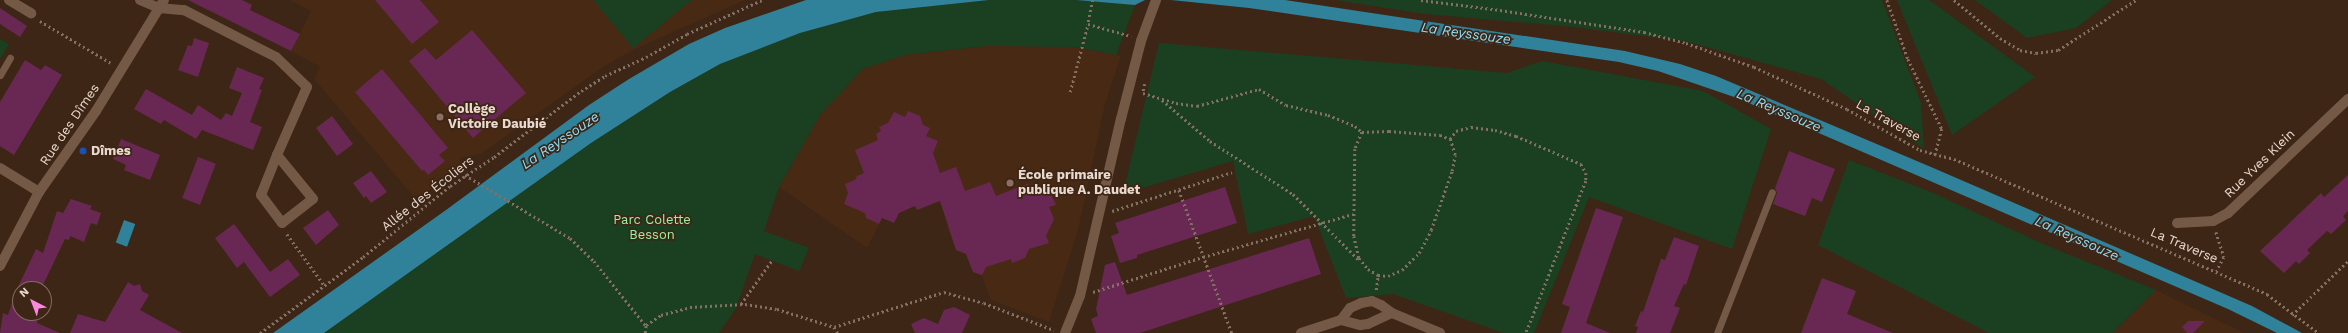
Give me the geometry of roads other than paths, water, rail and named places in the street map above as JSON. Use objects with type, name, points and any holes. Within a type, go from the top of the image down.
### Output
[{"type":"street","points":[[9,0],[30,13]]},
{"type":"street","points":[[140,0],[184,10],[276,57],[307,87],[276,155],[260,195],[282,223],[313,199],[276,155]]},
{"type":"street","points":[[1065,333],[1080,296],[1121,119],[1141,41],[1156,0]]},
{"type":"street","name":"Rue des Dîmes","points":[[0,266],[40,192],[96,111],[162,4]]},
{"type":"street","name":"Rue Yves Klein","points":[[2177,223],[2213,221],[2228,213],[2348,99]]},
{"type":"street","points":[[0,168],[40,192]]},
{"type":"street","points":[[1341,320],[1350,308],[1372,301],[1381,305],[1392,314],[1440,333]]},
{"type":"street","points":[[1301,333],[1341,320],[1360,325],[1368,324],[1392,314]]},
{"type":"lane","points":[[0,75],[10,58]]},
{"type":"lane","points":[[1717,333],[1772,192]]},
{"type":"water","name":"La Reyssouze","points":[[806,0],[989,0],[876,12],[800,33],[720,64],[670,92],[591,143],[324,333],[273,333],[446,210],[589,105],[629,79],[689,44],[725,28]]},
{"type":"water","points":[[1076,0],[1145,0],[1135,5]]},
{"type":"water","name":"La Reyssouze","points":[[1171,0],[1285,0],[1625,51],[1680,64],[1716,76],[1931,167],[2252,306],[2302,333],[2277,333],[2228,309],[1737,98],[1658,71],[1619,62],[1249,8]]},
{"type":"water","points":[[124,220],[135,224],[127,247],[116,243]]},
{"type":"place","name":"Collège Victoire Daubié","points":[[440,117]]},
{"type":"place","name":"Dîmes","points":[[83,151]]},
{"type":"place","name":"École primaire publique A. Daudet","points":[[1010,183]]},
{"type":"park label","name":"Parc Colette Besson","points":[[652,228]]}]
